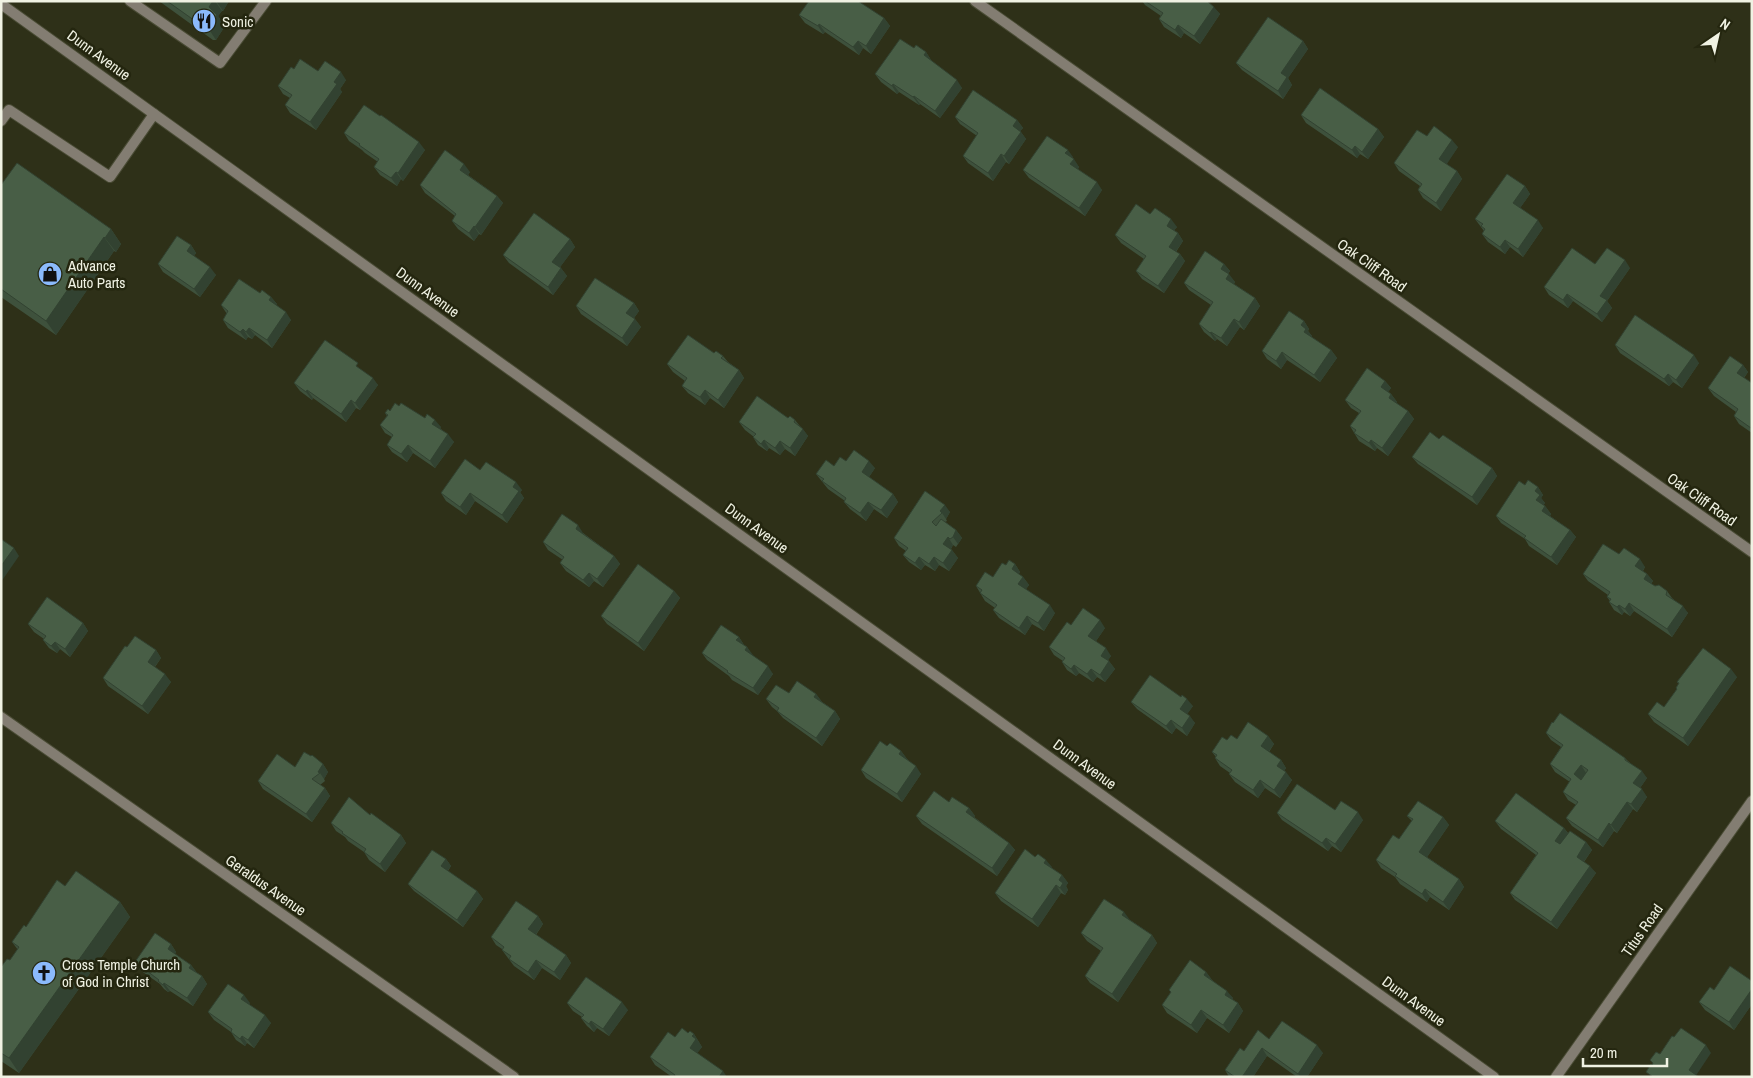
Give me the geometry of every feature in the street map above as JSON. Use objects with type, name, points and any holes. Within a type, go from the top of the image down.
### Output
[{"type":"street","points":[[130,1],[220,63],[266,1]]},
{"type":"street","name":"Oak Cliff Road","points":[[975,1],[1752,552]]},
{"type":"street","name":"Dunn Avenue","points":[[1,4],[1494,1077]]},
{"type":"street","points":[[1,121],[10,110],[110,177],[154,114]]},
{"type":"street","name":"Geraldus Avenue","points":[[1,718],[514,1077]]},
{"type":"street","name":"Titus Road","points":[[1556,1077],[1752,801]]},
{"type":"building","points":[[167,1],[213,1],[209,7],[217,15],[208,28],[205,28]]},
{"type":"building","points":[[809,1],[858,1],[884,18],[866,46],[858,41],[853,47],[819,24],[818,26],[799,15]]},
{"type":"building","points":[[1145,1],[1207,1],[1214,7],[1194,36],[1178,25],[1175,30],[1159,19],[1163,13]]},
{"type":"building","points":[[1268,17],[1303,41],[1281,73],[1287,77],[1278,91],[1236,63]]},
{"type":"building","points":[[900,39],[914,48],[916,45],[926,52],[924,55],[957,80],[935,111],[914,96],[893,84],[892,86],[875,74]]},
{"type":"building","points":[[300,59],[318,71],[325,61],[341,72],[334,82],[337,84],[310,122],[285,105],[292,95],[278,86],[291,67],[294,69]]},
{"type":"building","points":[[1320,88],[1378,129],[1362,152],[1355,146],[1352,150],[1301,115]]},
{"type":"building","points":[[973,90],[1017,120],[1013,126],[1021,132],[1004,156],[1001,154],[988,173],[963,156],[978,133],[955,117]]},
{"type":"building","points":[[364,105],[419,142],[398,173],[396,172],[391,178],[374,167],[379,159],[344,133]]},
{"type":"building","points":[[1434,126],[1452,140],[1439,159],[1457,171],[1436,203],[1418,190],[1422,184],[1394,163],[1417,130],[1427,136]]},
{"type":"building","points":[[1047,136],[1068,150],[1065,153],[1074,159],[1070,164],[1097,182],[1079,208],[1023,170]]},
{"type":"building","points":[[445,150],[464,164],[460,170],[497,196],[469,233],[452,221],[456,214],[420,185]]},
{"type":"building","name":"Advance Auto Parts","points":[[17,163],[111,229],[46,321],[1,289],[1,185]]},
{"type":"building","points":[[1507,174],[1525,186],[1513,203],[1538,220],[1518,249],[1505,240],[1500,247],[1482,234],[1485,229],[1481,226],[1483,224],[1475,219]]},
{"type":"building","points":[[1136,204],[1150,214],[1155,208],[1171,219],[1167,226],[1178,233],[1169,247],[1180,254],[1158,286],[1136,271],[1146,256],[1115,235]]},
{"type":"building","points":[[534,213],[570,239],[552,262],[561,268],[548,287],[503,255]]},
{"type":"building","points":[[177,236],[191,245],[187,251],[210,267],[194,289],[158,264]]},
{"type":"building","points":[[1572,248],[1595,264],[1607,248],[1625,260],[1600,296],[1607,300],[1597,314],[1567,294],[1563,300],[1544,287]]},
{"type":"building","points":[[1205,251],[1224,264],[1221,269],[1229,274],[1226,279],[1255,298],[1239,322],[1234,319],[1221,338],[1210,333],[1199,324],[1213,302],[1184,283]]},
{"type":"building","points":[[595,278],[634,303],[626,313],[635,319],[622,338],[576,306]]},
{"type":"building","points":[[239,279],[260,293],[262,290],[271,297],[269,300],[286,312],[267,340],[249,328],[246,332],[243,329],[240,332],[223,320],[228,311],[221,305]]},
{"type":"building","points":[[1289,311],[1304,321],[1301,325],[1306,329],[1304,332],[1331,350],[1314,375],[1282,352],[1276,361],[1262,351]]},
{"type":"building","points":[[1635,315],[1694,355],[1676,380],[1668,374],[1664,379],[1615,345]]},
{"type":"building","points":[[688,335],[714,353],[716,351],[723,356],[721,358],[739,370],[718,400],[705,390],[700,397],[682,386],[687,378],[667,364]]},
{"type":"building","points":[[325,340],[358,363],[356,366],[373,378],[355,403],[351,400],[341,414],[294,383]]},
{"type":"building","points":[[1730,356],[1743,365],[1737,373],[1752,383],[1751,428],[1734,416],[1738,409],[1708,388]]},
{"type":"building","points":[[1367,368],[1385,381],[1381,387],[1391,394],[1389,398],[1408,411],[1382,448],[1371,440],[1369,443],[1354,433],[1356,430],[1350,426],[1361,411],[1345,400]]},
{"type":"building","points":[[757,396],[788,418],[790,416],[803,429],[790,448],[780,441],[775,448],[764,440],[761,444],[753,437],[756,434],[739,422]]},
{"type":"building","points":[[395,403],[399,406],[401,403],[425,418],[427,414],[435,420],[432,424],[448,434],[430,461],[408,445],[401,454],[387,445],[393,435],[380,425],[388,415],[385,413],[388,409],[390,411]]},
{"type":"building","points":[[1430,432],[1439,439],[1443,435],[1492,468],[1472,497],[1412,457]]},
{"type":"building","points":[[854,450],[869,461],[862,472],[893,494],[881,510],[868,502],[860,513],[844,502],[846,498],[822,481],[824,479],[816,474],[826,460],[834,466],[840,457],[846,461]]},
{"type":"building","points":[[465,459],[480,470],[486,462],[516,482],[513,487],[519,491],[502,515],[470,493],[460,507],[441,493]]},
{"type":"building","points":[[1528,480],[1538,487],[1535,491],[1540,495],[1536,500],[1545,506],[1542,511],[1570,530],[1551,557],[1524,538],[1526,536],[1496,516],[1519,481],[1525,485]]},
{"type":"building","points":[[925,491],[945,505],[940,511],[942,513],[932,522],[936,526],[941,519],[956,530],[953,537],[950,539],[948,537],[943,544],[952,550],[943,563],[934,557],[929,564],[919,557],[915,563],[903,555],[908,548],[894,538]]},
{"type":"building","points":[[562,514],[578,525],[576,529],[614,556],[597,579],[589,573],[583,580],[560,563],[564,557],[543,542]]},
{"type":"building","points":[[1,539],[14,548],[1,566]]},
{"type":"building","points":[[1603,544],[1619,554],[1624,548],[1640,559],[1635,566],[1647,574],[1644,579],[1655,586],[1659,585],[1667,591],[1666,595],[1683,606],[1667,629],[1629,603],[1625,609],[1609,602],[1611,599],[1607,597],[1610,592],[1583,574]]},
{"type":"building","points":[[1009,560],[1015,564],[1012,569],[1023,577],[1018,584],[1050,605],[1038,623],[1027,616],[1019,628],[993,610],[997,605],[980,593],[982,590],[976,586],[985,572],[993,577],[1002,563],[1006,565]]},
{"type":"building","points":[[638,564],[674,591],[638,643],[601,616]]},
{"type":"building","points":[[47,597],[83,623],[65,649],[55,642],[51,646],[43,640],[46,636],[28,624]]},
{"type":"building","points":[[1083,608],[1100,620],[1088,636],[1106,648],[1101,656],[1109,661],[1100,675],[1091,669],[1087,674],[1074,665],[1071,669],[1062,662],[1065,658],[1049,647],[1067,622],[1071,625]]},
{"type":"building","points":[[721,625],[739,637],[736,640],[747,647],[745,650],[768,666],[753,688],[727,672],[702,653]]},
{"type":"building","points":[[135,636],[156,650],[148,662],[165,674],[142,706],[103,678],[125,646],[127,647]]},
{"type":"building","points":[[1703,648],[1731,669],[1683,738],[1648,714],[1657,702],[1664,707],[1677,689],[1679,683],[1677,682]]},
{"type":"building","points":[[1150,675],[1181,697],[1182,695],[1187,699],[1180,709],[1190,716],[1182,728],[1171,720],[1166,726],[1131,702]]},
{"type":"building","points":[[797,681],[816,694],[814,697],[835,711],[816,738],[777,711],[779,708],[766,699],[776,685],[789,693]]},
{"type":"building","points":[[1560,713],[1642,771],[1633,783],[1642,789],[1631,804],[1627,802],[1611,825],[1609,823],[1598,840],[1566,818],[1578,802],[1563,792],[1571,779],[1550,764],[1563,745],[1546,733]],"holes":[[[1581,765],[1588,770],[1581,780],[1574,774]]]},
{"type":"building","points":[[1248,722],[1268,736],[1261,746],[1281,760],[1277,766],[1286,772],[1274,790],[1260,780],[1253,790],[1229,774],[1232,770],[1215,758],[1217,755],[1212,752],[1222,737],[1227,740],[1231,735],[1237,739]]},
{"type":"building","points":[[880,741],[887,746],[890,743],[901,751],[899,754],[916,766],[897,794],[861,770]]},
{"type":"building","points":[[304,752],[312,755],[323,764],[318,772],[320,773],[312,779],[325,788],[306,814],[258,781],[277,754],[295,767]]},
{"type":"building","points":[[1297,784],[1335,810],[1341,801],[1358,812],[1335,844],[1326,838],[1322,843],[1277,813]]},
{"type":"building","points":[[934,791],[949,802],[952,797],[969,808],[966,812],[1009,843],[992,868],[916,816]]},
{"type":"building","points":[[1516,793],[1564,828],[1555,841],[1560,844],[1570,831],[1586,842],[1577,857],[1590,866],[1551,922],[1510,893],[1538,853],[1495,821]]},
{"type":"building","points":[[349,797],[370,815],[371,813],[401,835],[380,864],[364,852],[366,849],[331,823]]},
{"type":"building","points":[[1418,801],[1443,817],[1419,852],[1459,879],[1443,902],[1425,889],[1422,894],[1395,876],[1397,874],[1376,860],[1393,835],[1399,839],[1413,819],[1407,816]]},
{"type":"building","points":[[1025,849],[1035,857],[1038,854],[1046,860],[1044,863],[1062,875],[1059,880],[1063,883],[1060,888],[1056,885],[1032,919],[995,893]]},
{"type":"building","points":[[432,850],[446,859],[441,866],[477,891],[457,920],[408,884]]},
{"type":"building","points":[[76,871],[120,902],[9,1058],[1,1053],[1,967],[7,959],[10,960],[19,947],[12,942],[24,925],[26,927],[57,880],[65,886]]},
{"type":"building","points":[[1104,899],[1124,912],[1122,915],[1152,935],[1112,994],[1085,976],[1103,948],[1081,933]]},
{"type":"building","points":[[516,901],[538,916],[528,929],[566,955],[554,972],[536,960],[528,972],[509,959],[511,956],[502,950],[504,947],[491,937]]},
{"type":"building","points":[[155,933],[171,944],[168,949],[191,965],[189,968],[202,976],[187,998],[164,983],[163,985],[135,962]]},
{"type":"building","points":[[1190,960],[1206,972],[1204,975],[1227,991],[1225,995],[1238,1003],[1223,1025],[1201,1010],[1191,1025],[1162,1005],[1171,992],[1169,990]]},
{"type":"building","points":[[1730,966],[1752,981],[1752,989],[1729,1022],[1699,1002],[1710,987],[1714,990]]},
{"type":"building","points":[[586,977],[622,1002],[603,1029],[591,1021],[589,1024],[581,1018],[584,1015],[567,1003]]},
{"type":"building","points":[[228,984],[244,995],[241,999],[265,1015],[248,1040],[242,1036],[240,1039],[231,1032],[232,1029],[208,1012]]},
{"type":"building","points":[[1282,1021],[1317,1045],[1298,1074],[1262,1048],[1242,1077],[1235,1077],[1225,1070],[1240,1048],[1244,1051],[1258,1030],[1269,1039]]},
{"type":"building","points":[[682,1028],[688,1033],[690,1031],[694,1034],[692,1036],[696,1039],[690,1048],[723,1071],[719,1077],[674,1077],[675,1075],[650,1057],[668,1032],[675,1037]]},
{"type":"building","points":[[1681,1028],[1706,1045],[1689,1070],[1699,1077],[1653,1077],[1646,1072],[1653,1063],[1650,1060],[1656,1052],[1660,1054],[1672,1036],[1674,1037]]},
{"type":"place","name":"Sonic","points":[[204,21]]},
{"type":"place","name":"Advance Auto Parts","points":[[50,274]]},
{"type":"place","name":"Cross Temple Church of God in Christ","points":[[44,973]]}]
